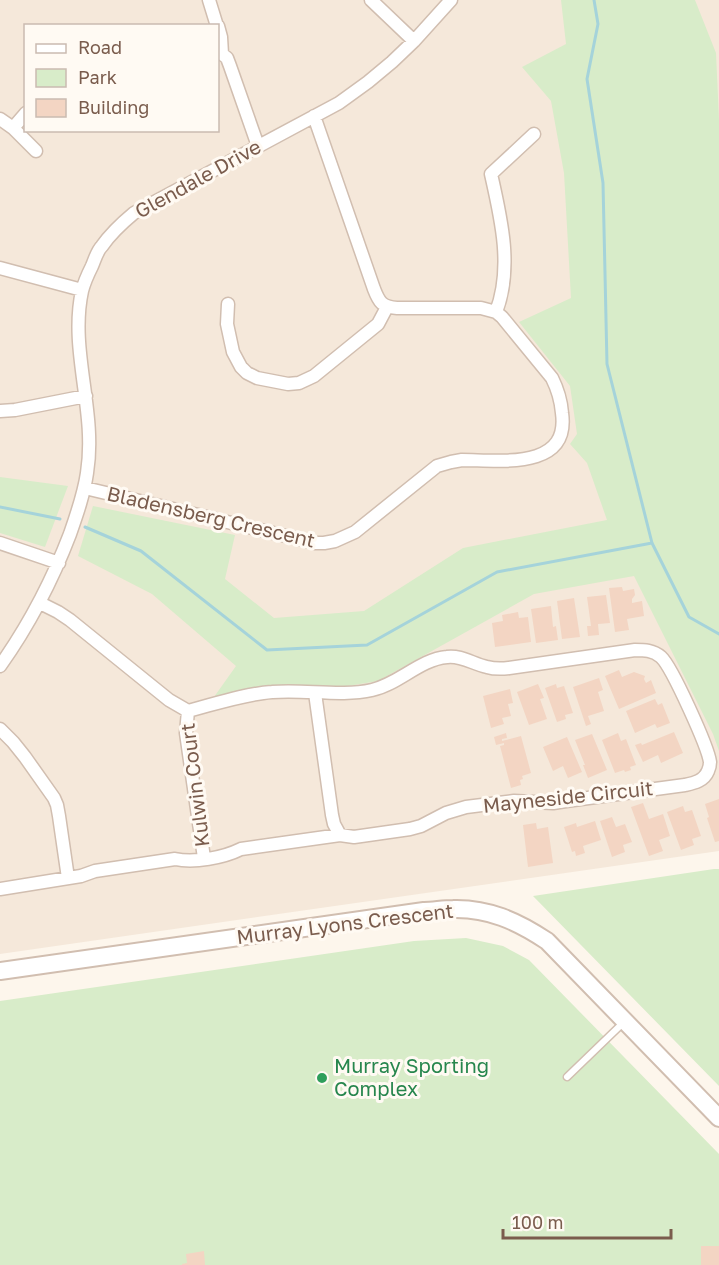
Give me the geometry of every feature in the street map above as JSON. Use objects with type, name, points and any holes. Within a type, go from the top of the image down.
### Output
[{"type":"street","points":[[209,0],[217,24]]},
{"type":"street","points":[[371,0],[414,41]]},
{"type":"street","name":"Glendale Drive","points":[[0,666],[40,603],[59,563],[80,506],[89,453],[89,418],[78,333],[82,290],[100,247],[134,213],[339,103],[368,82],[414,41],[451,0]]},
{"type":"street","points":[[219,30],[220,53],[227,58],[258,146]]},
{"type":"street","points":[[12,128],[24,115]]},
{"type":"street","points":[[314,116],[374,289],[381,302],[387,307],[481,308],[496,312],[503,289],[504,264],[502,230],[491,174],[534,134]]},
{"type":"street","points":[[0,119],[36,151]]},
{"type":"street","points":[[0,268],[82,290]]},
{"type":"street","points":[[228,304],[227,324],[233,352],[241,367],[257,378],[288,384],[314,376],[378,324],[387,307]]},
{"type":"street","name":"Bladensberg Crescent","points":[[84,488],[315,543],[324,543],[355,532],[437,466],[462,460],[522,459],[541,456],[555,445],[564,429],[558,389],[552,378],[502,316],[496,312]]},
{"type":"street","points":[[0,411],[87,396]]},
{"type":"street","points":[[0,543],[59,563]]},
{"type":"street","points":[[40,603],[70,620],[169,700],[188,711]]},
{"type":"street","name":"Mayneside Circuit","points":[[0,889],[81,876],[95,871],[175,859],[186,861],[231,854],[241,849],[340,835],[354,837],[410,829],[466,807],[514,801],[553,803],[685,784],[696,782],[704,777],[709,770],[710,763],[681,691],[665,662],[651,651],[635,650],[503,669],[485,667],[460,657],[450,656],[429,662],[375,689],[362,692],[273,692],[249,695],[188,711]]},
{"type":"street","points":[[315,693],[332,815],[340,835]]},
{"type":"street","name":"Kulwin Court","points":[[188,711],[186,733],[204,858]]},
{"type":"street","points":[[0,729],[19,749],[54,798],[68,878]]},
{"type":"street","name":"Murray Lyons Crescent","points":[[0,971],[424,911],[454,909],[477,911],[524,926],[547,941],[719,1118]]},
{"type":"lane","points":[[567,1077],[624,1022]]},
{"type":"shaded area","points":[[0,0],[719,0],[719,851],[0,954]]},
{"type":"green space","points":[[561,0],[695,0],[716,53],[719,120],[719,751],[713,734],[634,576],[534,594],[378,681],[342,687],[267,685],[214,697],[236,666],[152,594],[78,556],[93,506],[235,535],[225,579],[274,618],[364,611],[463,548],[607,520],[587,463],[570,444],[577,434],[570,386],[519,322],[571,298],[564,173],[551,101],[522,67],[566,44]]},
{"type":"green space","points":[[0,477],[68,486],[45,547],[0,533]]},
{"type":"green space","points":[[719,869],[719,1086],[533,896]]},
{"type":"green space","name":"Murray Sporting Complex","points":[[466,938],[503,946],[529,960],[719,1154],[719,1265],[0,1265],[0,1001],[414,941]]},
{"type":"building","points":[[622,587],[623,591],[634,589],[635,595],[632,603],[642,601],[644,616],[627,619],[629,630],[615,632],[609,588]]},
{"type":"building","points":[[606,595],[610,623],[598,624],[599,635],[588,636],[587,626],[591,626],[587,597]]},
{"type":"building","points":[[574,598],[580,637],[562,639],[557,601]]},
{"type":"building","points":[[551,606],[553,627],[556,626],[558,640],[536,643],[531,609]]},
{"type":"building","points":[[518,612],[519,618],[528,617],[531,642],[495,647],[492,623],[503,621],[502,615]]},
{"type":"building","points":[[619,670],[622,677],[634,672],[645,676],[646,683],[651,680],[656,693],[619,709],[605,676]]},
{"type":"building","points":[[599,678],[603,690],[598,692],[604,711],[588,716],[591,724],[586,726],[573,687]]},
{"type":"building","points":[[538,684],[544,698],[540,699],[547,719],[529,725],[517,692]]},
{"type":"building","points":[[556,684],[557,688],[564,686],[573,713],[565,715],[566,719],[557,722],[545,688]]},
{"type":"building","points":[[510,689],[513,703],[508,704],[511,716],[502,718],[504,724],[491,728],[483,696]]},
{"type":"building","points":[[655,699],[658,705],[662,703],[670,723],[657,728],[655,724],[635,733],[626,711]]},
{"type":"building","points":[[674,732],[683,753],[661,763],[658,755],[643,762],[635,745],[641,743],[642,745]]},
{"type":"building","points":[[506,733],[507,738],[502,741],[521,736],[531,773],[522,776],[521,785],[511,788],[500,746],[504,743],[496,745],[494,737]]},
{"type":"building","points":[[618,733],[621,741],[626,739],[636,765],[630,767],[631,770],[615,773],[602,740]]},
{"type":"building","points":[[592,734],[607,770],[588,778],[575,740]]},
{"type":"building","points":[[567,737],[582,772],[568,778],[563,766],[553,771],[543,747]]},
{"type":"building","points":[[719,799],[719,841],[715,842],[705,804]]},
{"type":"building","points":[[643,803],[649,819],[663,814],[670,836],[659,840],[663,851],[649,856],[631,807]]},
{"type":"building","points":[[683,806],[685,812],[692,810],[701,836],[692,839],[694,845],[681,850],[667,812]]},
{"type":"building","points":[[612,817],[616,827],[625,824],[632,842],[623,845],[625,852],[612,857],[600,821]]},
{"type":"building","points":[[595,821],[601,840],[583,846],[585,853],[576,856],[575,851],[572,852],[564,827],[576,823],[577,827]]},
{"type":"building","points":[[536,823],[537,829],[548,827],[553,863],[528,867],[523,825]]},
{"type":"building","points":[[701,1246],[719,1246],[719,1265],[701,1265]]},
{"type":"building","points":[[204,1251],[205,1265],[182,1265],[187,1263],[186,1254]]},
{"type":"waterway","points":[[594,0],[598,24],[587,79],[603,183],[607,364],[652,543],[689,617],[719,634]]},
{"type":"waterway","points":[[0,507],[60,519]]},
{"type":"waterway","points":[[85,527],[141,551],[267,650],[367,645],[497,572],[652,543]]},
{"type":"place","name":"Murray Sporting Complex","points":[[322,1078]]}]
